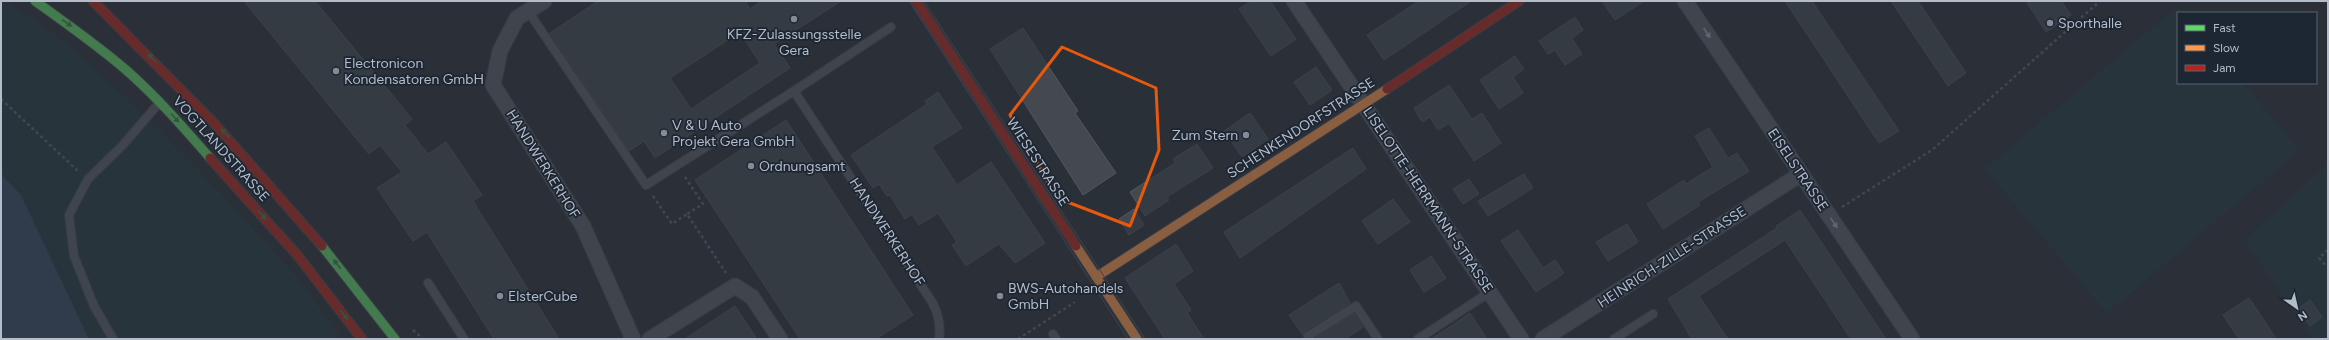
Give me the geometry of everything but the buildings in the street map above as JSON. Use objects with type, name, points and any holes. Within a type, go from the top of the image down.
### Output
[{"type":"main road","name":"VOGTLANDSTRASSE","points":[[35,1],[93,42],[160,102],[298,256],[362,339]]},
{"type":"main road","name":"VOGTLANDSTRASSE","points":[[93,1],[180,86],[246,156],[313,232],[395,339]]},
{"type":"main road","name":"SCHENKENDORFSTRASSE","points":[[1096,277],[1364,105],[1519,1]]},
{"type":"main road","name":"WIESESTRASSE","points":[[924,4],[1096,277],[1137,339]]},
{"type":"street","name":"HANDWERKERHOF","points":[[544,1],[517,18],[500,51],[493,85],[583,226],[634,339]]},
{"type":"street","name":"LISELOTTE-HERRMANN-STRASSE","points":[[1294,1],[1521,339]]},
{"type":"street","name":"EISELSTRASSE","points":[[1686,1],[1912,339]]},
{"type":"street","name":"HEINRICH-ZILLE-STRASSE","points":[[1543,339],[1801,174]]},
{"type":"street","points":[[650,339],[735,286],[752,297],[780,339]]},
{"type":"lane","points":[[528,11],[642,188],[891,28]]},
{"type":"lane","name":"HANDWERKERHOF","points":[[794,91],[932,302],[936,310],[940,331],[939,339]]},
{"type":"lane","points":[[113,339],[94,306],[74,256],[69,215],[88,180],[122,146],[160,102]]},
{"type":"lane","points":[[428,282],[464,339]]},
{"type":"lane","points":[[1418,339],[1490,292]]},
{"type":"lane","points":[[1308,336],[1356,306],[1378,339]]},
{"type":"lane","points":[[1614,339],[1653,314]]},
{"type":"path","points":[[1828,215],[1932,150],[2100,1]]},
{"type":"path","points":[[1,99],[88,180]]},
{"type":"path","points":[[642,188],[672,224],[703,204],[685,177]]},
{"type":"path","points":[[687,214],[735,286]]},
{"type":"path","points":[[2328,250],[2319,258],[2328,268]]},
{"type":"path","points":[[1018,339],[1075,302]]},
{"type":"highlighted area","points":[[1062,47],[1156,88],[1159,150],[1130,226],[1057,198],[1010,115]]},
{"type":"green space","points":[[1,1],[7,1],[64,41],[143,114],[224,197],[299,279],[342,339],[89,339],[21,195],[1,174]]},
{"type":"green space","points":[[2178,6],[2182,12],[2177,12],[2177,84],[2244,84],[2299,150],[2107,313],[1985,169]]},
{"type":"green space","points":[[2328,163],[2328,339],[2312,339],[2245,240]]},
{"type":"water","points":[[1,174],[21,195],[89,339],[1,339]]},
{"type":"tram line","points":[[909,1],[1128,339]]},
{"type":"tram line","points":[[924,1],[1145,339]]},
{"type":"traffic: fast","points":[[35,1],[125,69],[158,101],[210,158]]},
{"type":"traffic: fast","points":[[322,246],[395,339]]},
{"type":"traffic: slow","points":[[1096,277],[1387,89]]},
{"type":"traffic: slow","points":[[1076,246],[1137,339]]},
{"type":"traffic: jam","points":[[93,1],[213,122],[322,246]]},
{"type":"traffic: jam","points":[[916,1],[1076,246]]},
{"type":"traffic: jam","points":[[1387,89],[1519,1]]},
{"type":"traffic: jam","points":[[210,158],[298,256],[362,339]]},
{"type":"place","name":"KFZ-Zulassungsstelle Gera","points":[[794,19]]},
{"type":"place","name":"Sporthalle","points":[[2050,23]]},
{"type":"place","name":"Electronicon Kondensatoren GmbH","points":[[336,71]]},
{"type":"place","name":"V & U Auto Projekt Gera GmbH","points":[[664,133]]},
{"type":"place","name":"Zum Stern","points":[[1246,135]]},
{"type":"place","name":"Ordnungsamt","points":[[751,166]]},
{"type":"place","name":"ElsterCube","points":[[500,296]]},
{"type":"place","name":"BWS-Autohandels GmbH","points":[[1000,296]]}]
